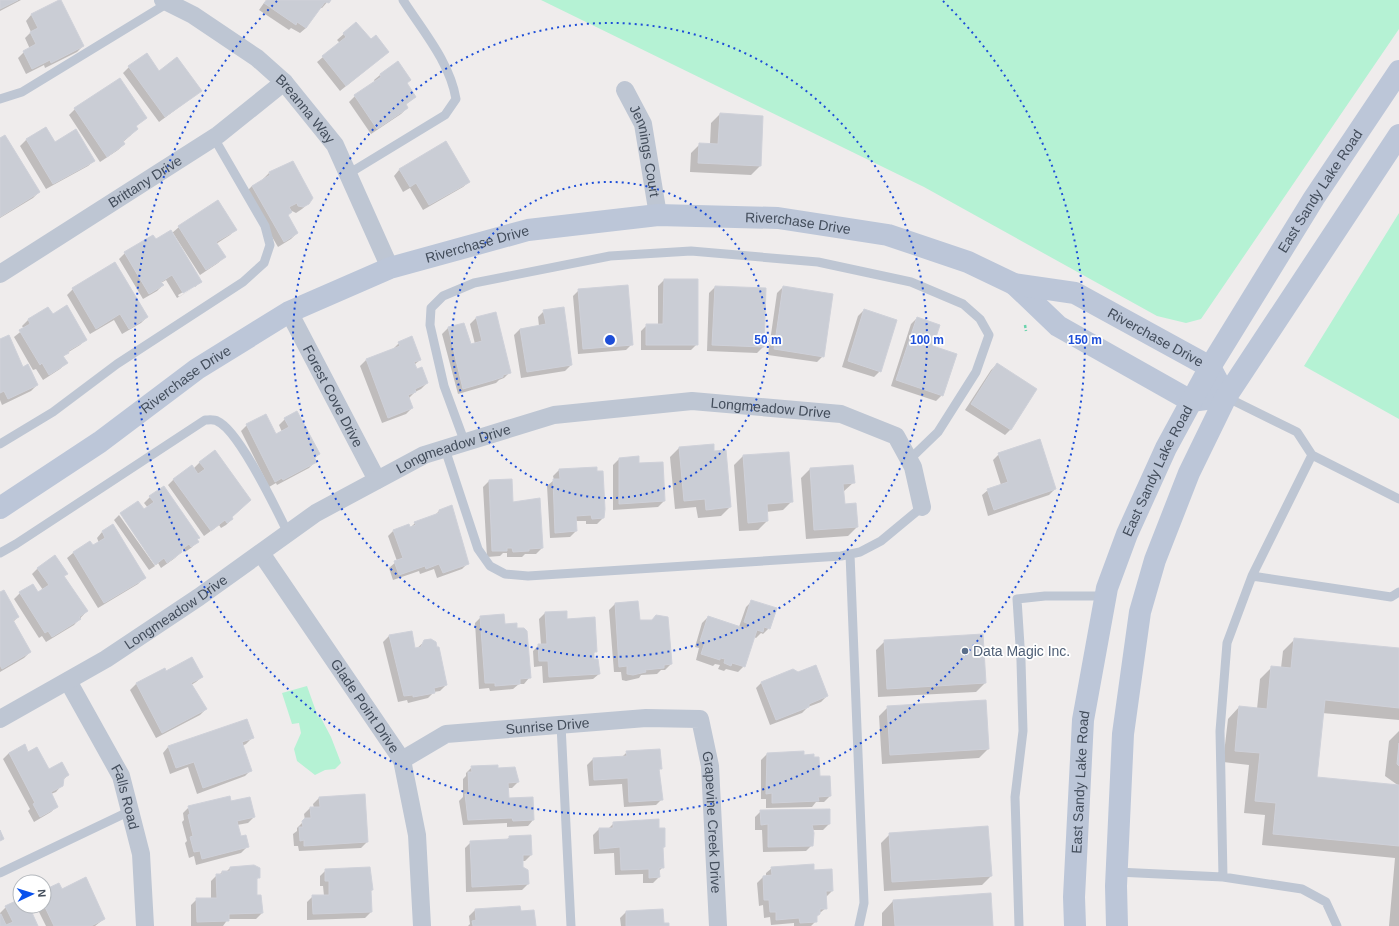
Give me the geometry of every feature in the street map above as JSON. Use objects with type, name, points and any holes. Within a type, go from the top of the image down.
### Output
[{"type":"main road","name":"East Sandy Lake Road","points":[[1075,926],[1074,897],[1083,720],[1105,596],[1127,534],[1166,448],[1210,367],[1314,198],[1399,71]]},
{"type":"main road","name":"East Sandy Lake Road","points":[[1117,926],[1117,872],[1124,734],[1140,612],[1155,560],[1189,473],[1226,397],[1399,135]]},
{"type":"main road","name":"Riverchase Drive","points":[[0,508],[100,442],[197,369],[289,312],[390,268],[528,230],[658,215],[778,218],[888,235],[968,262],[1014,284],[1075,293],[1210,367],[1226,397]]},
{"type":"main road","name":"Riverchase Drive","points":[[1014,284],[1058,326],[1191,401]]},
{"type":"main road","points":[[1191,401],[1226,397]]},
{"type":"street","name":"Breanna Way","points":[[165,1],[194,15],[257,58],[284,82],[335,145],[390,268]]},
{"type":"street","name":"Brittany Drive","points":[[0,274],[214,138],[284,82]]},
{"type":"street","name":"Jennings Court","points":[[625,90],[643,124],[658,215]]},
{"type":"street","name":"Forest Cove Drive","points":[[289,312],[377,480]]},
{"type":"street","name":"Longmeadow Drive","points":[[0,718],[112,655],[199,598],[316,513],[424,455],[554,415],[692,401],[841,414],[896,436],[913,468],[922,507]]},
{"type":"street","name":"Glade Point Drive","points":[[261,553],[402,760],[417,835],[422,926]]},
{"type":"street","name":"Falls Road","points":[[68,680],[121,776],[141,854],[145,926]]},
{"type":"street","name":"Sunrise Drive","points":[[402,760],[446,734],[646,718],[700,719]]},
{"type":"street","name":"Grapevine Creek Drive","points":[[700,719],[710,766],[718,926]]},
{"type":"lane","points":[[348,174],[445,115],[456,99],[454,87],[441,59],[403,0]]},
{"type":"lane","points":[[0,98],[22,92],[165,1]]},
{"type":"lane","points":[[0,444],[53,412],[117,364],[243,282],[264,262],[270,246],[265,226],[214,138]]},
{"type":"lane","points":[[465,443],[444,386],[430,325],[431,308],[442,296],[474,283],[610,256],[691,251],[818,262],[911,282],[963,304],[980,319],[989,335],[976,372],[938,432],[909,460]]},
{"type":"lane","points":[[1226,397],[1297,432],[1312,455],[1399,499]]},
{"type":"lane","points":[[0,553],[205,420],[217,420],[230,430],[244,449],[288,533]]},
{"type":"lane","points":[[445,449],[478,550],[490,566],[505,574],[528,576],[841,556],[860,552],[881,541],[922,507]]},
{"type":"lane","points":[[1223,876],[1220,731],[1227,643],[1252,576],[1312,455]]},
{"type":"lane","points":[[850,554],[864,903],[859,926]]},
{"type":"lane","points":[[1252,576],[1391,597],[1399,592]]},
{"type":"lane","points":[[1019,926],[1015,797],[1023,731],[1017,599],[1045,596],[1105,596]]},
{"type":"lane","points":[[561,725],[570,926]]},
{"type":"lane","points":[[0,873],[130,811]]},
{"type":"lane","points":[[1117,872],[1223,876],[1302,889],[1326,902],[1337,926]]},
{"type":"green space","points":[[541,0],[1399,0],[1399,29],[1201,319],[1186,323],[1157,316],[924,187]]},
{"type":"green space","points":[[1399,213],[1399,419],[1304,366]]},
{"type":"green space","points":[[307,686],[318,717],[321,718],[331,737],[341,763],[335,769],[325,770],[315,775],[297,761],[294,749],[301,733],[299,723],[292,724],[282,693]]},
{"type":"building","points":[[0,0],[18,0],[0,9]]},
{"type":"building","points":[[61,0],[84,46],[51,63],[50,60],[32,69],[23,51],[36,44],[30,32],[38,28],[31,14]]},
{"type":"building","points":[[267,0],[331,0],[329,3],[325,2],[306,28],[297,22],[296,25],[264,3]]},
{"type":"building","points":[[356,22],[371,39],[376,35],[389,52],[346,86],[322,56],[346,37],[343,33]]},
{"type":"building","points":[[147,53],[159,71],[177,57],[202,91],[165,117],[128,66]]},
{"type":"building","points":[[398,61],[411,80],[407,83],[416,97],[406,104],[408,108],[377,129],[354,95],[381,77],[380,74]]},
{"type":"building","points":[[120,78],[147,118],[136,126],[138,129],[123,141],[125,144],[107,157],[74,108]]},
{"type":"building","points":[[720,113],[763,116],[761,166],[698,163],[699,143],[718,144]]},
{"type":"building","points":[[46,127],[55,142],[76,129],[95,161],[53,184],[26,139]]},
{"type":"building","points":[[5,135],[40,192],[0,217],[0,138]]},
{"type":"building","points":[[446,141],[470,182],[429,205],[416,183],[410,187],[399,169]]},
{"type":"building","points":[[293,161],[313,198],[309,204],[303,207],[298,206],[297,203],[289,207],[292,212],[288,215],[298,233],[284,242],[252,186],[270,175],[269,172]]},
{"type":"building","points":[[218,200],[237,230],[216,242],[226,257],[206,270],[178,226]]},
{"type":"building","points":[[171,230],[202,282],[183,293],[172,275],[161,282],[164,285],[149,294],[124,252],[153,235],[156,239]]},
{"type":"building","points":[[115,262],[148,317],[129,329],[120,314],[96,329],[72,288]]},
{"type":"building","points":[[664,279],[698,279],[698,345],[646,345],[646,324],[663,324]]},
{"type":"building","points":[[628,285],[633,345],[583,349],[578,289]]},
{"type":"building","points":[[715,286],[766,288],[764,347],[712,345]]},
{"type":"building","points":[[783,286],[833,294],[824,357],[774,349]]},
{"type":"building","points":[[67,305],[87,340],[68,351],[69,353],[63,356],[68,363],[49,375],[42,363],[40,365],[19,330],[30,324],[28,319],[48,307],[53,314]]},
{"type":"building","points":[[564,307],[572,365],[527,372],[520,329],[546,324],[543,310]]},
{"type":"building","points":[[864,309],[897,320],[881,372],[848,361]]},
{"type":"building","points":[[496,312],[511,373],[494,380],[463,389],[448,327],[464,323],[471,344],[482,341],[476,317]]},
{"type":"building","points":[[917,317],[940,325],[933,346],[957,354],[943,396],[896,380]]},
{"type":"building","points":[[9,335],[23,367],[28,364],[38,385],[8,399],[4,391],[0,393],[0,339]]},
{"type":"building","points":[[412,336],[421,360],[414,362],[417,369],[422,367],[428,383],[415,389],[416,392],[408,395],[413,408],[388,418],[366,359],[400,346],[398,342]]},
{"type":"building","points":[[997,363],[1037,389],[1011,430],[971,404]]},
{"type":"building","points":[[297,411],[320,454],[314,457],[317,462],[283,480],[282,478],[275,482],[246,424],[266,414],[276,434],[289,427],[284,418]]},
{"type":"building","points":[[1040,439],[1056,489],[994,510],[987,489],[1008,482],[998,453]]},
{"type":"building","points":[[714,444],[714,451],[726,450],[731,507],[706,510],[705,499],[684,501],[679,447]]},
{"type":"building","points":[[215,450],[251,500],[232,517],[233,519],[227,523],[225,520],[211,531],[173,479],[192,465],[198,474],[205,469],[199,462]]},
{"type":"building","points":[[789,452],[793,502],[767,504],[768,521],[748,523],[743,455]]},
{"type":"building","points":[[639,456],[639,463],[663,462],[665,501],[619,504],[619,458]]},
{"type":"building","points":[[853,465],[855,483],[843,484],[845,504],[856,503],[858,527],[814,530],[810,468]]},
{"type":"building","points":[[597,467],[597,471],[603,471],[604,518],[592,519],[591,515],[576,516],[577,531],[555,533],[553,479],[560,479],[559,469]]},
{"type":"building","points":[[512,479],[513,502],[540,498],[543,548],[513,552],[512,548],[507,548],[507,551],[492,551],[489,480]]},
{"type":"building","points":[[164,486],[200,538],[197,539],[199,542],[191,547],[189,544],[181,550],[182,552],[167,563],[164,558],[155,565],[120,513],[138,501],[144,509],[154,502],[149,496]]},
{"type":"building","points":[[452,505],[469,564],[443,573],[439,564],[426,569],[425,566],[399,575],[394,561],[403,558],[393,530],[409,524],[410,527],[416,525],[414,522],[439,513],[439,510]]},
{"type":"building","points":[[113,524],[146,578],[104,603],[73,552],[90,541],[93,545],[105,538],[102,531]]},
{"type":"building","points":[[55,555],[68,574],[64,576],[88,611],[79,617],[81,619],[52,637],[48,631],[45,633],[19,592],[33,584],[38,592],[49,585],[37,568]]},
{"type":"building","points":[[4,590],[19,617],[13,620],[31,652],[2,669],[0,665],[0,592]]},
{"type":"building","points":[[751,600],[777,608],[770,629],[764,627],[763,632],[757,630],[745,667],[732,663],[731,666],[724,663],[725,659],[720,658],[720,660],[701,654],[705,642],[700,641],[708,616],[747,629],[749,624],[744,622]]},
{"type":"building","points":[[638,601],[640,620],[652,620],[656,615],[668,617],[672,664],[664,665],[664,668],[645,670],[646,672],[633,675],[627,674],[627,666],[619,667],[615,603]]},
{"type":"building","points":[[567,611],[567,619],[595,617],[597,652],[594,652],[594,659],[598,659],[600,674],[549,677],[548,661],[539,661],[538,644],[547,644],[545,612]]},
{"type":"building","points":[[504,614],[505,624],[517,623],[517,628],[524,628],[527,631],[531,678],[520,679],[520,684],[495,686],[495,683],[485,683],[480,616]]},
{"type":"building","points":[[412,631],[415,648],[421,647],[424,640],[431,639],[436,642],[437,647],[439,647],[447,685],[434,688],[435,693],[413,697],[413,695],[404,696],[389,635]]},
{"type":"building","points":[[983,634],[986,683],[887,689],[884,640]]},
{"type":"building","points":[[1294,638],[1399,648],[1399,708],[1325,700],[1317,777],[1399,785],[1399,846],[1273,834],[1276,803],[1255,801],[1260,753],[1235,751],[1239,706],[1267,709],[1271,666],[1291,668]]},
{"type":"building","points":[[192,657],[203,677],[191,683],[207,709],[162,733],[136,683],[165,668],[166,671]]},
{"type":"building","points":[[816,665],[828,696],[809,704],[809,707],[776,720],[761,682],[793,669],[798,672]]},
{"type":"building","points":[[986,700],[989,749],[890,755],[887,706]]},
{"type":"building","points":[[247,719],[254,738],[242,742],[252,771],[203,788],[194,762],[176,768],[168,746]]},
{"type":"building","points":[[1399,743],[1399,766],[1397,764]]},
{"type":"building","points":[[25,744],[28,752],[37,747],[49,769],[62,762],[69,775],[64,778],[63,786],[51,792],[58,807],[40,817],[33,804],[35,803],[9,753]]},
{"type":"building","points":[[660,749],[662,769],[659,769],[663,800],[629,802],[628,778],[594,780],[593,758],[627,756],[626,751]]},
{"type":"building","points":[[804,751],[804,755],[814,754],[814,757],[819,757],[820,776],[830,776],[831,796],[818,797],[819,801],[772,803],[772,793],[766,794],[767,753]]},
{"type":"building","points":[[498,765],[498,768],[515,767],[519,782],[508,783],[509,798],[533,797],[534,820],[513,821],[512,818],[468,820],[465,794],[469,794],[468,772],[472,772],[471,766]]},
{"type":"building","points":[[365,794],[368,842],[304,846],[304,840],[300,841],[299,827],[303,827],[302,821],[305,818],[311,818],[310,807],[320,807],[319,797]]},
{"type":"building","points":[[230,796],[231,801],[250,797],[255,817],[237,821],[241,836],[246,835],[249,847],[202,859],[200,851],[194,852],[190,837],[193,836],[188,815],[190,814],[188,806]]},
{"type":"building","points":[[830,809],[830,824],[812,825],[814,833],[813,846],[768,847],[768,824],[761,825],[760,810]]},
{"type":"building","points":[[659,819],[659,828],[665,828],[665,847],[663,847],[664,868],[659,868],[660,877],[649,878],[649,869],[621,870],[620,847],[600,849],[599,828],[613,828],[613,822]]},
{"type":"building","points":[[988,826],[992,876],[892,882],[889,833]]},
{"type":"building","points":[[0,830],[4,839],[0,841]]},
{"type":"building","points":[[531,835],[532,855],[523,855],[523,867],[528,870],[529,884],[472,887],[470,841],[509,839],[509,836]]},
{"type":"building","points":[[814,864],[814,870],[832,869],[833,891],[826,891],[827,909],[820,909],[820,914],[817,916],[817,922],[800,923],[799,918],[776,920],[776,912],[770,912],[769,900],[764,900],[763,876],[772,875],[771,867]]},
{"type":"building","points":[[254,865],[260,868],[260,878],[257,878],[257,895],[261,895],[263,913],[229,914],[229,921],[197,922],[196,898],[217,898],[216,874],[222,874],[222,871],[230,871],[230,867]]},
{"type":"building","points":[[370,867],[373,890],[371,890],[372,912],[313,914],[312,895],[329,895],[329,881],[325,881],[325,869]]},
{"type":"building","points":[[86,877],[105,919],[91,926],[54,926],[48,914],[52,914],[52,886],[59,883],[62,889]]},
{"type":"building","points":[[991,893],[993,926],[895,926],[893,900]]},
{"type":"building","points":[[12,903],[12,914],[33,914],[38,926],[0,926],[1,914],[6,925],[13,922],[5,906]]},
{"type":"building","points":[[520,906],[521,911],[534,910],[536,926],[473,926],[472,921],[476,920],[475,909]]},
{"type":"building","points":[[663,909],[664,923],[669,923],[669,926],[626,926],[626,911]]},
{"type":"place","name":"Data Magic Inc.","points":[[965,651]]}]
